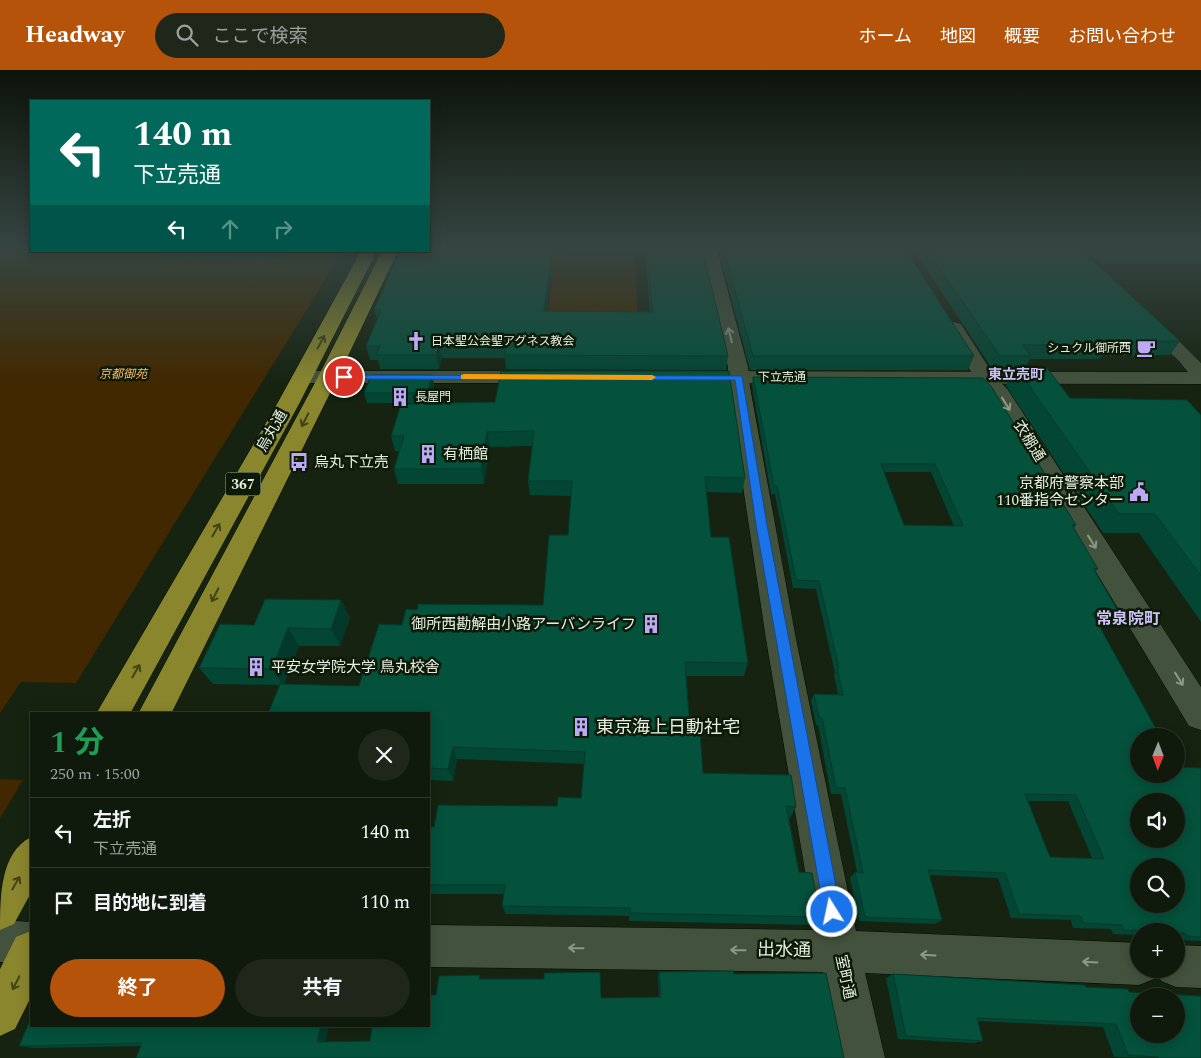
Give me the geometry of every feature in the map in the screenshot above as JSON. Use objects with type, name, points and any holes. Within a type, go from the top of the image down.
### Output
[{"type":"highway","name":"烏丸通","points":[[113,712],[303,377],[347,293]]},
{"type":"highway","name":"烏丸通","points":[[155,712],[369,293]]},
{"type":"highway","points":[[0,910],[30,858]]},
{"type":"highway","points":[[0,1014],[30,954]]},
{"type":"street","name":"室町通","points":[[720,293],[738,367],[761,525],[839,951],[862,1058]]},
{"type":"street","points":[[1135,308],[1186,357],[1201,377]]},
{"type":"street","name":"衣棚通","points":[[943,312],[985,378],[997,390],[1201,715]]},
{"type":"street","points":[[303,377],[559,377]]},
{"type":"street","name":"下立売通","points":[[676,377],[1201,377]]},
{"type":"street","points":[[0,941],[30,942]]},
{"type":"street","name":"出水通","points":[[430,946],[839,951],[1130,964]]},
{"type":"street","points":[[1185,966],[1201,967]]},
{"type":"green space","name":"京都御苑","points":[[0,293],[317,293],[76,683],[21,682],[0,713]]},
{"type":"green space","points":[[550,293],[637,293],[638,320],[547,319]]},
{"type":"green space","points":[[0,779],[23,780],[0,818]]},
{"type":"building","points":[[381,293],[546,293],[544,311],[653,312],[651,293],[713,293],[728,356],[504,355],[507,345],[439,344],[436,355],[376,355],[380,346],[366,346],[381,310],[374,310]]},
{"type":"building","points":[[736,293],[934,293],[974,356],[753,356]]},
{"type":"building","points":[[957,293],[1128,293],[1180,341],[1105,342],[1108,345],[1022,345],[1031,356],[1000,356]]},
{"type":"building","name":"京都府警察本部 110番指令センター","points":[[1016,367],[1046,367],[1070,398],[1187,400],[1201,415],[1201,576],[1155,514],[1119,514]]},
{"type":"building","points":[[501,371],[729,371],[745,478],[705,477],[711,537],[729,537],[748,663],[685,662],[690,729],[700,729],[703,773],[791,775],[796,807],[786,806],[799,872],[812,873],[820,917],[630,913],[630,908],[502,906],[505,885],[430,885],[430,827],[434,827],[438,805],[557,806],[558,797],[581,798],[585,752],[453,747],[448,769],[430,768],[430,712],[269,712],[280,684],[359,686],[379,624],[402,625],[406,609],[417,610],[418,604],[543,605],[549,535],[568,535],[572,481],[528,481],[534,431],[487,432],[481,469],[394,469],[404,436],[391,436],[401,404],[495,402]]},
{"type":"building","points":[[371,375],[432,375],[427,393],[364,393]]},
{"type":"building","points":[[753,377],[983,378],[991,386],[1076,525],[1072,525],[1098,569],[1093,568],[1120,614],[1092,613],[1156,728],[1130,728],[1130,783],[1185,783],[1185,767],[1201,768],[1201,937],[1186,936],[1185,923],[1130,923],[1130,930],[1124,930],[1122,925],[1083,923],[1080,916],[1019,914],[1005,873],[928,870],[942,920],[865,917],[855,872],[863,873],[845,788],[836,788],[822,718],[819,718],[814,694],[843,695],[837,668],[839,668],[819,581],[796,580],[777,486],[774,486]],"holes":[[[881,464],[935,464],[963,526],[904,525]],[[1025,794],[1076,795],[1104,859],[1050,857]]]},
{"type":"building","points":[[265,599],[341,600],[331,629],[288,628],[272,669],[199,668],[220,624],[254,625]]},
{"type":"building","points":[[733,971],[734,974],[826,973],[844,1058],[136,1058],[142,1043],[19,1046],[30,1020],[30,1027],[321,1027],[317,1042],[370,1041],[372,1027],[430,1027],[430,995],[436,995],[439,976],[480,975],[479,979],[544,979],[544,973],[600,972],[601,998],[661,997],[659,972]]},
{"type":"building","points":[[893,974],[1128,989],[1130,992],[1130,1043],[1185,1043],[1185,995],[1201,996],[1201,1058],[1159,1058],[1128,1055],[1116,1024],[977,1018],[983,1041],[906,1036]]},
{"type":"slow traffic","points":[[464,377],[652,377]]},
{"type":"place","name":"日本聖公会聖アグネス教会","points":[[416,341]]},
{"type":"place","name":"シュクル御所西","points":[[1146,348]]},
{"type":"place","name":"長屋門","points":[[400,397]]},
{"type":"place","name":"有栖館","points":[[428,454]]},
{"type":"place","name":"烏丸下立売","points":[[299,462]]},
{"type":"place","name":"京都府警察本部 110番指令センター","points":[[1139,492]]},
{"type":"place","name":"御所西勘解由小路アーバンライフ","points":[[651,624]]},
{"type":"place","name":"平安女学院大学 鳥丸校舎","points":[[256,667]]},
{"type":"place","name":"東京海上日動社宅","points":[[581,727]]},
{"type":"district","name":"東立売町","points":[[1016,374]]},
{"type":"district","name":"常泉院町","points":[[1128,619]]},
{"type":"route","points":[[344,377],[738,377],[761,525],[832,912]]}]
